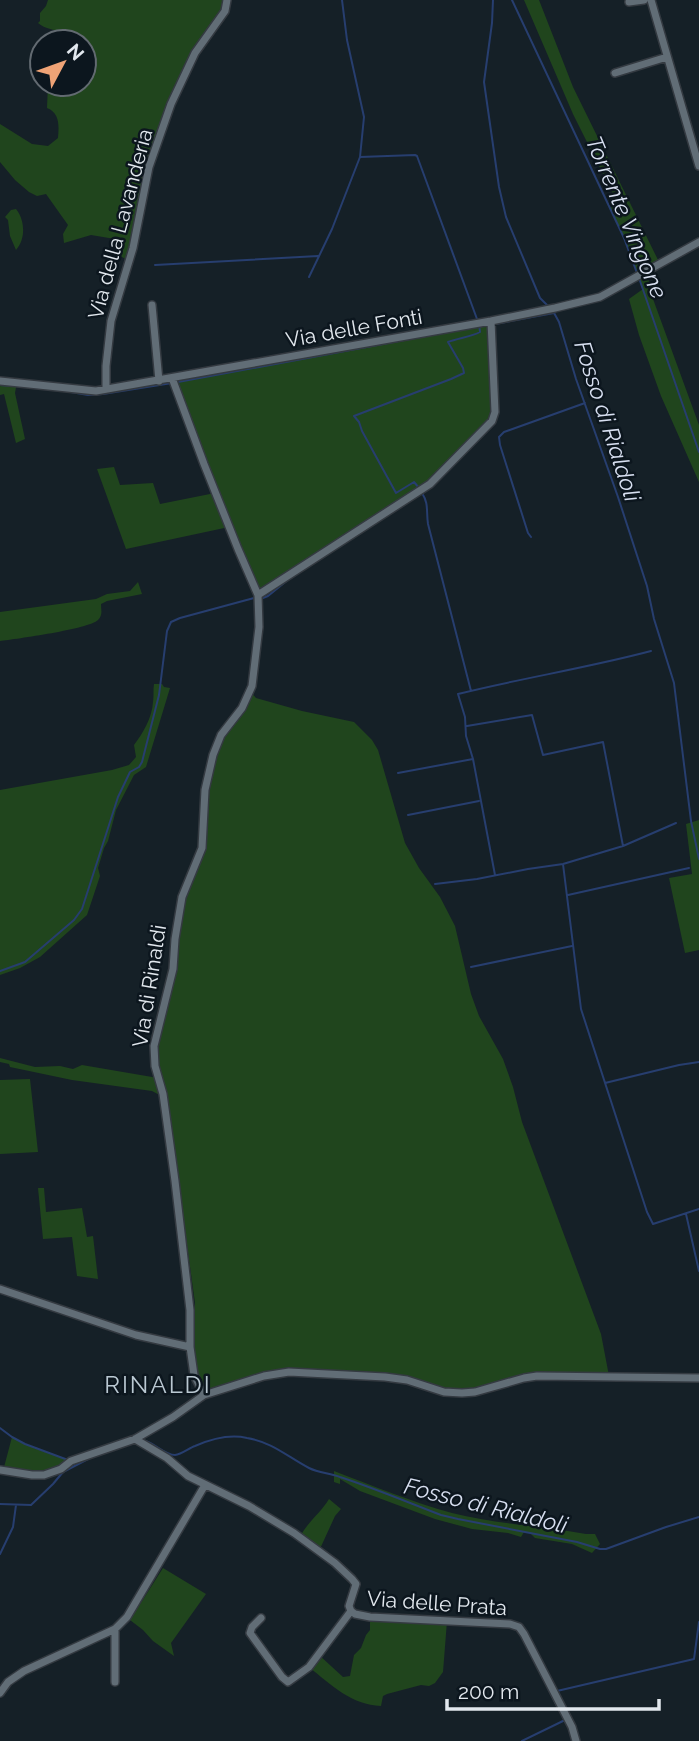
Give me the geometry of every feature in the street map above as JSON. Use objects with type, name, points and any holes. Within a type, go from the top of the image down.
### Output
[{"type":"street","name":"Via della Lavanderia","points":[[106,389],[111,321],[133,248],[149,167],[171,104],[195,53],[225,10],[227,0]]},
{"type":"street","points":[[629,2],[644,0]]},
{"type":"street","points":[[651,0],[699,166]]},
{"type":"street","points":[[615,73],[667,57]]},
{"type":"street","name":"Via delle Fonti","points":[[0,381],[96,391],[491,321],[600,297],[699,242]]},
{"type":"street","points":[[152,304],[159,381]]},
{"type":"street","points":[[258,595],[429,484],[492,421],[495,412],[491,321]]},
{"type":"street","name":"Via di Rinaldi","points":[[172,378],[258,595],[259,626],[252,686],[242,708],[221,735],[213,755],[205,790],[202,848],[182,897],[173,969],[154,1046],[180,1219],[194,1375],[204,1395]]},
{"type":"street","points":[[0,1289],[136,1335],[190,1347]]},
{"type":"street","points":[[0,1470],[44,1475],[61,1469],[71,1461],[135,1439],[204,1395],[264,1376],[289,1372],[384,1377],[407,1380],[444,1392],[461,1393],[537,1376],[699,1378]]},
{"type":"street","name":"Via delle Prata","points":[[135,1439],[167,1458],[188,1476],[249,1506],[294,1533],[335,1563],[356,1584],[349,1606],[355,1614],[510,1624],[519,1627],[572,1727],[576,1741]]},
{"type":"street","points":[[0,1693],[8,1682],[24,1671],[115,1629],[127,1616],[205,1485]]},
{"type":"street","points":[[261,1618],[250,1633],[288,1682],[309,1667],[351,1611]]},
{"type":"street","points":[[115,1629],[116,1682]]},
{"type":"green space","points":[[48,0],[227,0],[225,11],[195,53],[149,167],[129,261],[115,253],[121,240],[91,235],[64,243],[63,234],[68,225],[46,194],[37,196],[29,192],[0,162],[0,124],[32,144],[48,146],[58,138],[59,129],[54,113],[47,108],[47,98],[98,98],[98,28],[45,27],[38,23],[40,13]]},
{"type":"green space","points":[[524,0],[539,0],[573,87],[660,264],[647,272],[653,299],[699,425],[699,482],[661,396],[639,335],[629,299],[643,289],[610,208],[618,204],[573,114]]},
{"type":"green space","points":[[16,209],[23,230],[16,250],[5,217],[11,210]]},
{"type":"green space","points":[[491,321],[495,412],[430,484],[258,595],[229,527],[126,549],[97,469],[114,467],[120,485],[153,483],[160,504],[215,493],[172,378]]},
{"type":"green space","points":[[0,381],[17,382],[15,393],[25,439],[16,443],[4,394],[0,395]]},
{"type":"green space","points":[[138,582],[142,594],[101,604],[101,616],[92,623],[52,633],[0,641],[0,612],[96,599],[107,594],[130,591]]},
{"type":"green space","points":[[154,684],[170,688],[146,767],[134,775],[116,810],[98,868],[100,876],[87,915],[40,957],[0,975],[0,790],[129,765],[136,757],[134,745],[151,714]]},
{"type":"green space","points":[[250,691],[256,698],[354,722],[378,750],[405,843],[440,897],[455,926],[471,994],[479,1016],[503,1059],[522,1122],[601,1334],[609,1376],[537,1376],[461,1393],[407,1380],[289,1372],[204,1395],[194,1375],[190,1347],[195,1303],[167,1099],[152,1091],[72,1080],[10,1067],[9,1064],[0,1062],[0,1058],[35,1067],[60,1066],[73,1069],[82,1065],[158,1078],[154,1046],[173,969],[182,897],[197,861],[213,755]]},
{"type":"green space","points":[[699,820],[699,950],[685,953],[669,878],[692,874],[686,824]]},
{"type":"green space","points":[[30,1079],[38,1152],[0,1154],[0,1080]]},
{"type":"green space","points":[[38,1188],[44,1188],[46,1212],[82,1208],[87,1237],[93,1236],[98,1279],[77,1276],[72,1237],[43,1239]]},
{"type":"green space","points":[[12,1437],[71,1461],[44,1475],[3,1471]]},
{"type":"green space","points":[[334,1471],[452,1513],[595,1534],[600,1544],[592,1553],[572,1544],[535,1538],[529,1532],[524,1532],[521,1537],[472,1529],[435,1519],[360,1491],[340,1479],[340,1484],[334,1482]]},
{"type":"green space","points":[[329,1499],[341,1509],[319,1551],[300,1537]]},
{"type":"green space","points":[[163,1568],[206,1594],[171,1643],[174,1656],[130,1620]]},
{"type":"green space","points":[[370,1617],[447,1621],[443,1672],[435,1683],[387,1694],[383,1696],[381,1706],[370,1705],[342,1693],[309,1667],[319,1655],[343,1677],[350,1676],[354,1655],[361,1648],[370,1630]]},
{"type":"waterway","points":[[309,277],[332,229],[360,157],[364,117],[347,40],[342,0]]},
{"type":"waterway","name":"Fosso di Rialdoli","points":[[493,0],[484,82],[499,187],[506,217],[540,298],[549,307]]},
{"type":"waterway","name":"Torrente Vingone","points":[[512,0],[624,238],[637,273]]},
{"type":"waterway","points":[[360,157],[417,156],[477,319]]},
{"type":"waterway","points":[[155,265],[318,256]]},
{"type":"waterway","name":"Torrente Vingone","points":[[639,278],[699,452]]},
{"type":"waterway","name":"Fosso di Rialdoli","points":[[553,311],[559,322],[647,586],[654,619],[674,683],[691,821],[699,859]]},
{"type":"waterway","points":[[495,324],[554,313]]},
{"type":"waterway","points":[[419,488],[414,482],[396,493],[354,416],[464,373],[448,342],[480,332],[479,324]]},
{"type":"waterway","points":[[178,382],[431,335]]},
{"type":"waterway","points":[[71,392],[103,394],[172,383]]},
{"type":"waterway","points":[[0,385],[16,386]]},
{"type":"waterway","points":[[531,537],[499,437],[504,432],[585,403]]},
{"type":"waterway","points":[[422,493],[471,691]]},
{"type":"waterway","points":[[263,598],[289,579]]},
{"type":"waterway","points":[[0,971],[25,962],[74,920],[82,909],[118,797],[130,772],[142,762],[159,695],[167,631],[171,622],[254,598]]},
{"type":"waterway","points":[[495,875],[473,759],[466,736],[465,717],[458,694],[651,651]]},
{"type":"waterway","points":[[467,726],[532,715],[543,755],[603,742],[623,846]]},
{"type":"waterway","points":[[398,773],[473,759]]},
{"type":"waterway","points":[[408,815],[479,801]]},
{"type":"waterway","points":[[435,884],[563,864],[623,846],[676,823]]},
{"type":"waterway","points":[[563,864],[581,1009],[647,1212],[653,1224],[699,1209]]},
{"type":"waterway","points":[[568,895],[689,868]]},
{"type":"waterway","points":[[471,967],[572,946]]},
{"type":"waterway","points":[[605,1083],[699,1062]]},
{"type":"waterway","points":[[686,1214],[699,1271]]},
{"type":"waterway","name":"Fosso di Rialdoli","points":[[0,1428],[25,1444],[68,1460]]},
{"type":"waterway","name":"Fosso di Rialdoli","points":[[142,1440],[175,1455],[201,1443],[221,1438],[241,1437],[256,1440],[272,1446],[313,1470],[353,1481],[441,1515],[600,1549],[699,1517]]},
{"type":"waterway","points":[[0,1504],[31,1505],[63,1472],[90,1458]]},
{"type":"waterway","points":[[0,1554],[13,1527],[16,1505]]},
{"type":"waterway","points":[[557,1691],[694,1659],[699,1622]]},
{"type":"waterway","points":[[552,1693],[557,1706]]},
{"type":"waterway","points":[[522,1741],[565,1720]]},
{"type":"district","name":"RINALDI","points":[[158,1384]]}]
